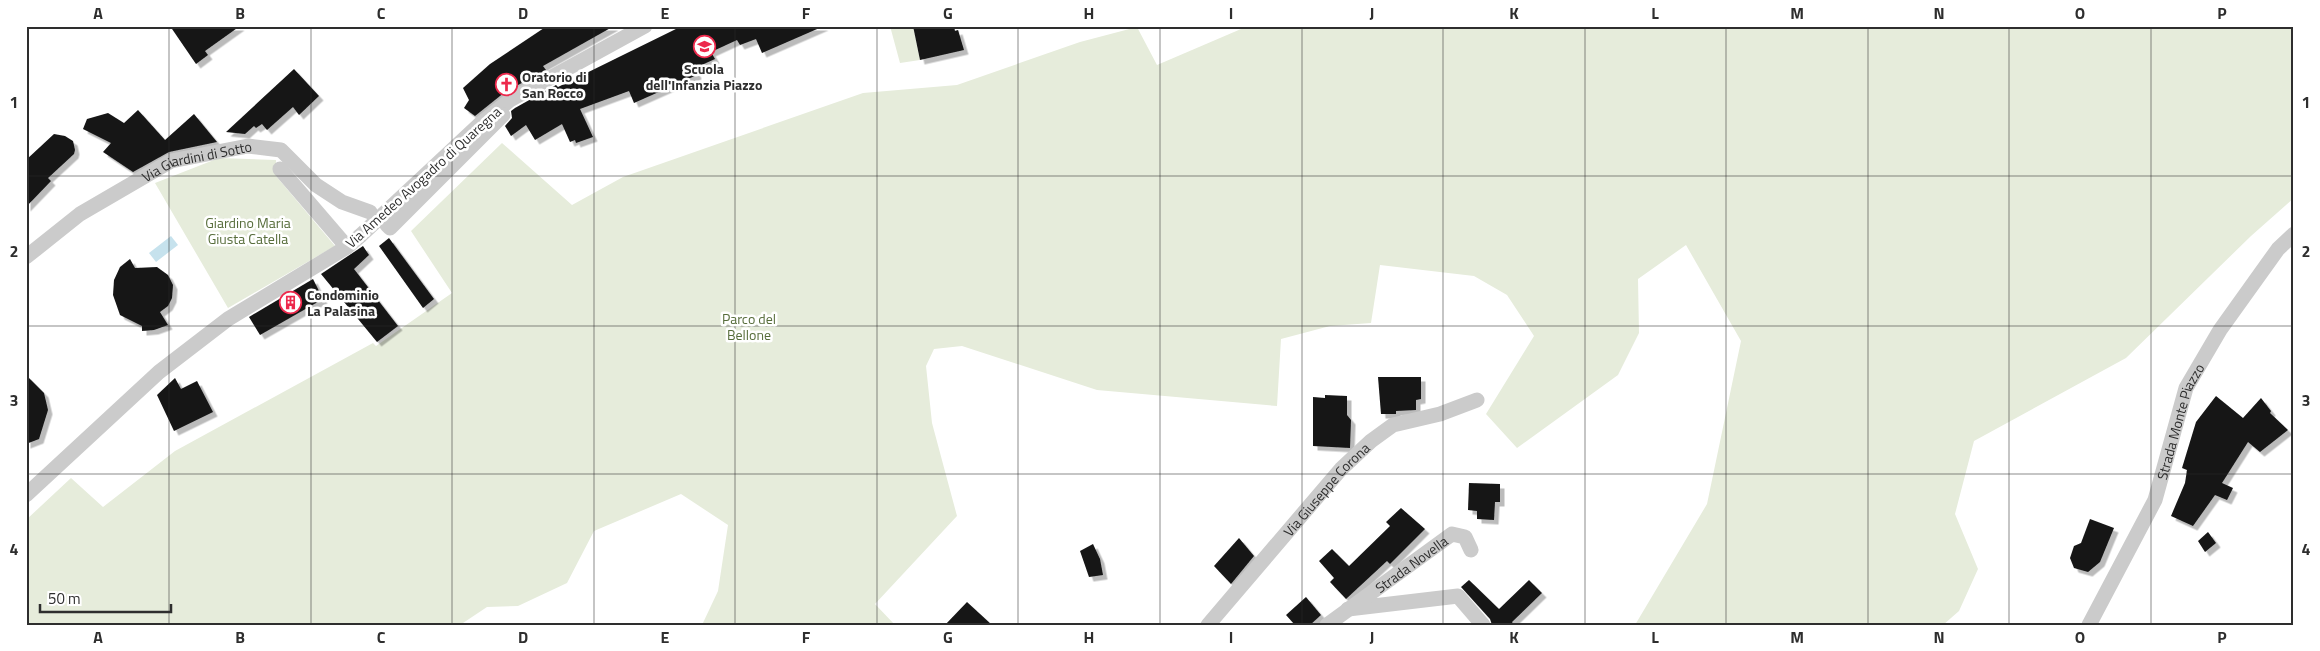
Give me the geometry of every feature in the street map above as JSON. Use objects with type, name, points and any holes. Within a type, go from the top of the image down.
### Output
[{"type":"street","name":"Via Amedeo Avogadro di Quaregna","points":[[26,495],[159,372],[228,319],[347,247],[480,124],[510,100],[645,26]]},
{"type":"street","points":[[387,225],[390,228],[502,118],[510,100]]},
{"type":"street","name":"Via Giardini di Sotto","points":[[26,257],[80,214],[172,160],[248,146],[281,150],[316,185],[342,202],[370,212]]},
{"type":"street","points":[[280,169],[347,247]]},
{"type":"street","name":"Strada Monte Piazzo","points":[[2089,625],[2155,500],[2186,388],[2220,330],[2278,249],[2294,234]]},
{"type":"street","name":"Via Giuseppe Corona","points":[[1208,625],[1341,469],[1371,441],[1393,425],[1440,414],[1476,400]]},
{"type":"street","name":"Strada Novella","points":[[1327,625],[1452,534],[1465,537],[1471,550]]},
{"type":"street","name":"Strada Novella","points":[[1347,610],[1458,596],[1483,625]]},
{"type":"green space","points":[[890,26],[913,26],[920,60],[900,63]]},
{"type":"green space","name":"Parco del Bellone","points":[[1248,26],[2294,26],[2294,198],[2251,236],[2126,358],[1974,441],[1955,514],[1978,569],[1959,611],[1943,625],[1635,625],[1707,504],[1741,341],[1686,245],[1638,279],[1639,333],[1618,375],[1517,448],[1486,414],[1534,336],[1507,295],[1474,276],[1380,265],[1371,323],[1330,326],[1281,339],[1277,406],[1097,390],[962,346],[934,349],[926,366],[932,423],[957,516],[875,604],[895,625],[702,625],[718,591],[728,525],[681,494],[594,531],[567,583],[518,606],[487,607],[460,625],[26,625],[26,520],[71,478],[103,507],[175,451],[373,343],[376,346],[452,293],[411,231],[502,143],[572,205],[623,177],[863,93],[957,85],[1080,42],[1137,27],[1157,65]]},
{"type":"green space","name":"Giardino Maria Giusta Catella","points":[[219,158],[276,160],[276,176],[335,246],[228,308],[155,183]]},
{"type":"water","points":[[171,236],[178,245],[156,262],[149,253]]},
{"type":"building","points":[[170,26],[240,26],[205,51],[208,55],[196,64]]},
{"type":"building","points":[[547,26],[614,26],[543,66],[546,70],[505,92],[475,116],[464,108],[469,100],[463,88],[490,64]]},
{"type":"building","points":[[682,26],[824,26],[762,53],[756,39],[740,45],[737,40],[711,52],[715,59],[695,68],[697,75],[634,103],[629,91],[580,109],[593,137],[576,143],[575,140],[570,142],[562,124],[535,140],[526,125],[511,136],[505,126],[512,118],[511,111],[515,108],[556,85],[558,87]]},
{"type":"building","points":[[913,26],[954,26],[955,31],[958,30],[964,50],[920,60]]},
{"type":"building","points":[[294,69],[319,96],[299,115],[293,107],[267,130],[262,124],[256,128],[254,126],[245,134],[226,132]]},
{"type":"building","points":[[138,110],[165,140],[194,114],[217,142],[169,152],[133,172],[103,152],[111,143],[83,129],[87,119],[108,113],[124,123]]},
{"type":"building","points":[[54,134],[65,136],[73,141],[74,154],[48,178],[51,181],[26,207],[26,160]]},
{"type":"building","points":[[389,238],[434,299],[423,308],[379,246]]},
{"type":"building","points":[[363,246],[369,255],[354,269],[398,326],[377,342],[321,274]]},
{"type":"building","points":[[130,259],[135,268],[157,267],[168,275],[173,285],[172,298],[168,306],[160,312],[168,325],[154,330],[142,331],[142,326],[120,315],[113,295],[114,280],[120,267]]},
{"type":"building","points":[[313,279],[323,299],[260,335],[249,317]]},
{"type":"building","points":[[26,375],[44,393],[48,410],[39,439],[26,444]]},
{"type":"building","points":[[1378,377],[1421,377],[1421,399],[1416,400],[1416,410],[1396,411],[1396,414],[1381,414]]},
{"type":"building","points":[[175,378],[181,389],[197,381],[213,412],[174,431],[157,395]]},
{"type":"building","points":[[1325,395],[1347,396],[1347,415],[1351,420],[1350,448],[1313,446],[1313,397],[1325,398]]},
{"type":"building","points":[[2216,396],[2243,418],[2261,398],[2271,411],[2270,413],[2288,430],[2260,452],[2248,442],[2222,483],[2233,488],[2227,500],[2215,495],[2193,526],[2171,516],[2185,483],[2187,470],[2182,468],[2196,422]]},
{"type":"building","points":[[1469,483],[1500,484],[1500,502],[1495,502],[1494,520],[1477,519],[1477,511],[1468,510]]},
{"type":"building","points":[[1401,508],[1425,529],[1390,564],[1387,561],[1346,599],[1330,582],[1334,578],[1319,561],[1332,549],[1349,566],[1390,526],[1386,522]]},
{"type":"building","points":[[2090,519],[2114,528],[2100,562],[2088,572],[2074,568],[2070,558],[2074,546],[2081,543]]},
{"type":"building","points":[[2208,532],[2216,543],[2205,552],[2198,541]]},
{"type":"building","points":[[1239,538],[1254,556],[1231,584],[1214,566]]},
{"type":"building","points":[[1093,544],[1100,559],[1103,575],[1089,577],[1080,551]]},
{"type":"building","points":[[1469,580],[1499,609],[1529,580],[1542,593],[1512,622],[1514,625],[1492,625],[1490,619],[1461,587]]},
{"type":"building","points":[[1306,597],[1321,615],[1310,625],[1295,625],[1286,615]]},
{"type":"building","points":[[967,602],[992,625],[945,625]]},
{"type":"place","name":"Scuola dell'Infanzia Piazzo","points":[[704,46]]},
{"type":"place","name":"Oratorio di San Rocco","points":[[506,84]]},
{"type":"place","name":"Condominio La Palasina","points":[[291,302]]}]
